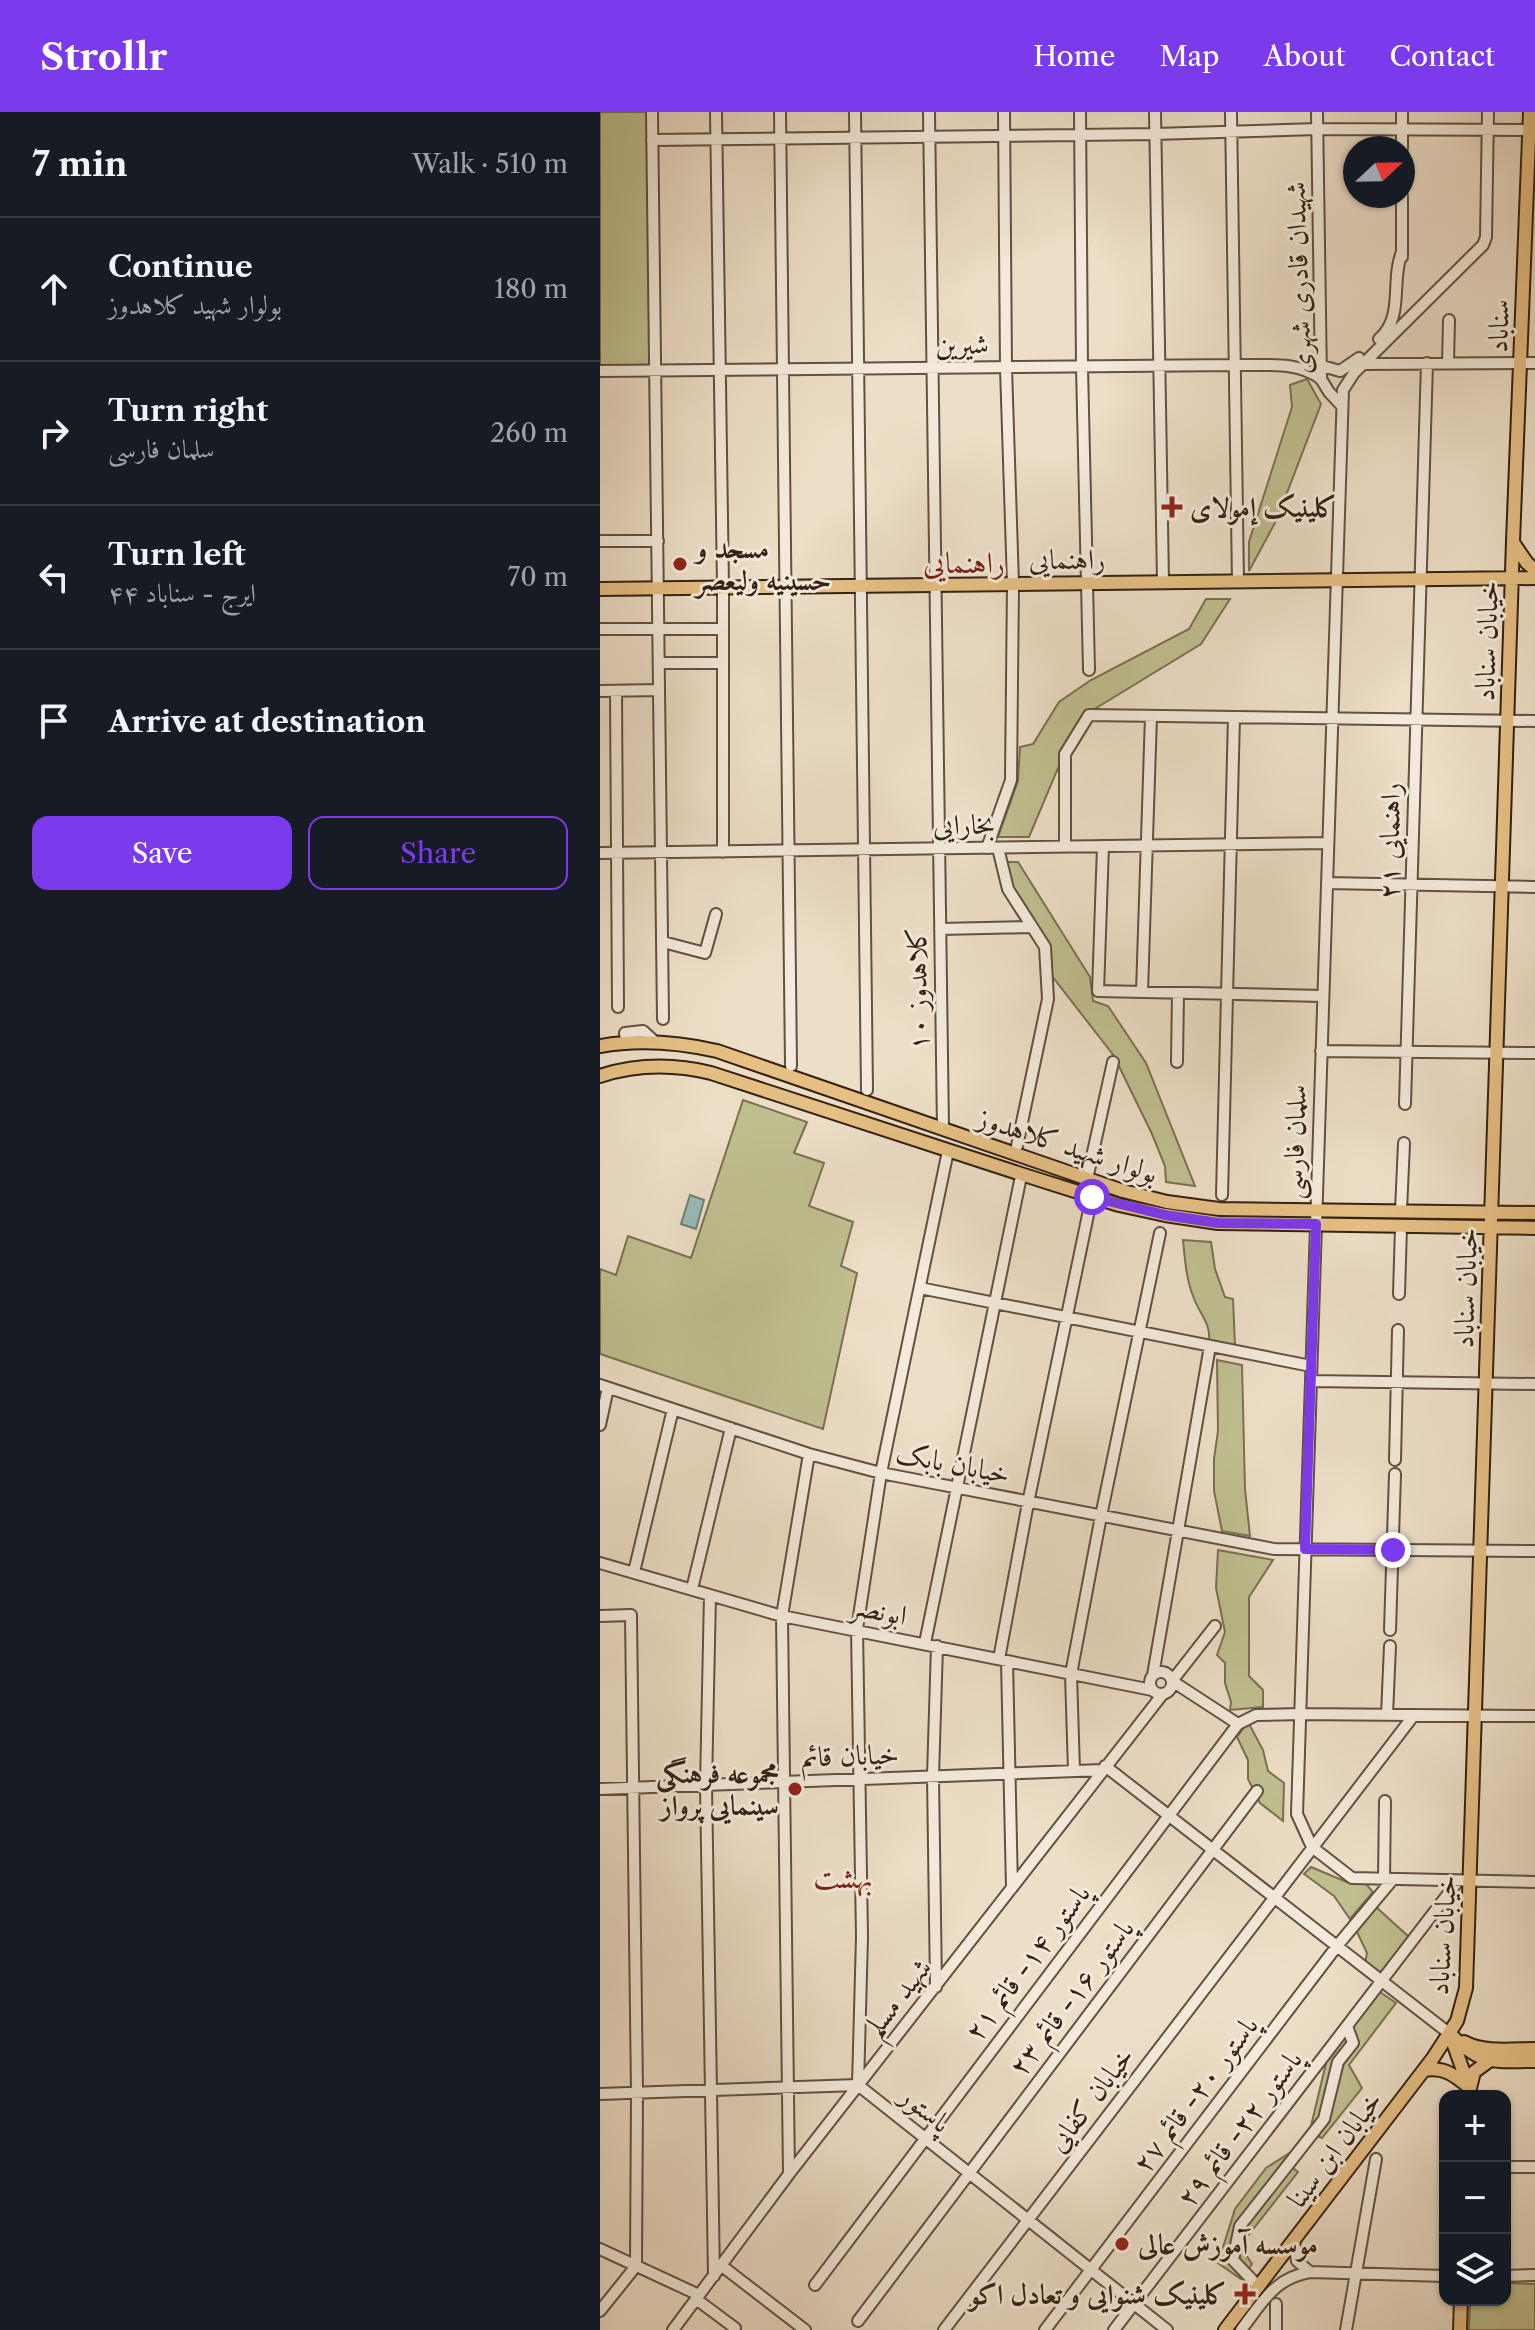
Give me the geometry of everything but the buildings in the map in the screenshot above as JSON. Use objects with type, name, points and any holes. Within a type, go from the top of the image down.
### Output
[{"type":"main road","name":"سناباد","points":[[1513,541],[1532,130],[1530,112]]},
{"type":"main road","points":[[1513,541],[1535,570]]},
{"type":"main road","name":"خیابان سناباد","points":[[1450,2034],[1462,2007],[1466,1988],[1464,1881],[1475,1715],[1513,541]]},
{"type":"main road","name":"راهنمایی","points":[[600,589],[1535,578]]},
{"type":"main road","name":"بولوار شهید کلاهدوز","points":[[600,1046],[626,1041],[654,1041],[717,1051],[1087,1179],[1167,1202],[1401,1227],[1535,1228]]},
{"type":"main road","name":"بولوار شهید کلاهدوز","points":[[603,1072],[659,1065],[685,1066],[1119,1205],[1165,1215],[1218,1223],[1401,1211],[1535,1213]]},
{"type":"main road","points":[[1450,2034],[1471,2047],[1535,2049]]},
{"type":"main road","points":[[1450,2034],[1468,2052],[1489,2061],[1535,2061]]},
{"type":"main road","points":[[1450,2034],[1469,2090]]},
{"type":"main road","name":"خیابان ابن سینا","points":[[1225,2330],[1450,2034]]},
{"type":"main road","points":[[1469,2090],[1474,2072],[1489,2061]]},
{"type":"main road","points":[[1424,2070],[1438,2068],[1452,2073],[1468,2090]]},
{"type":"main road","points":[[1460,2330],[1461,2306]]},
{"type":"street","points":[[652,112],[663,1019]]},
{"type":"street","points":[[716,112],[723,587],[723,852]]},
{"type":"street","points":[[780,112],[791,1066]]},
{"type":"street","points":[[855,112],[867,1090]]},
{"type":"street","name":"کلاهدوز ۱۰","points":[[929,112],[943,1129]]},
{"type":"street","points":[[1004,112],[1006,368],[1013,584],[1011,780],[992,848],[1008,889],[1045,947],[1048,999],[1017,1146]]},
{"type":"street","points":[[1080,112],[1089,670]]},
{"type":"street","points":[[1155,112],[1163,582]]},
{"type":"street","points":[[1231,112],[1238,582]]},
{"type":"street","name":"شهیدان قادری شهری","points":[[1317,112],[1321,379],[1342,406],[1337,580]]},
{"type":"street","points":[[1402,112],[1402,136]]},
{"type":"street","points":[[1342,406],[1343,390],[1354,373],[1483,245],[1486,237],[1488,112]]},
{"type":"street","points":[[652,140],[1317,129],[1532,130]]},
{"type":"street","points":[[1401,327],[1402,208]]},
{"type":"street","points":[[1322,366],[1340,371],[1350,367],[1385,334],[1395,317],[1396,266],[1402,252]]},
{"type":"street","points":[[1448,363],[1449,320]]},
{"type":"street","name":"راهنمایی ۲۱","points":[[1405,1104],[1427,363]]},
{"type":"street","points":[[1363,364],[1535,363]]},
{"type":"street","name":"شیرین","points":[[600,371],[1234,365],[1292,366],[1310,370],[1321,379]]},
{"type":"street","points":[[600,541],[658,541]]},
{"type":"street","name":"سلمان فارسی","points":[[1312,1847],[1297,1814],[1337,580]]},
{"type":"street","points":[[600,629],[723,629]]},
{"type":"street","points":[[659,663],[723,663]]},
{"type":"street","points":[[600,691],[659,690]]},
{"type":"street","points":[[616,691],[618,1007]]},
{"type":"street","points":[[1065,847],[1065,754],[1089,715],[1535,721]]},
{"type":"street","points":[[1142,992],[1151,716]]},
{"type":"street","points":[[1222,1195],[1234,717]]},
{"type":"street","name":"بخارایی","points":[[600,853],[1328,843]]},
{"type":"street","points":[[1103,846],[1098,991],[1323,996]]},
{"type":"street","points":[[1327,883],[1535,887]]},
{"type":"street","points":[[663,942],[705,953],[716,914]]},
{"type":"street","points":[[940,929],[1032,927]]},
{"type":"street","points":[[1177,1062],[1178,993]]},
{"type":"street","points":[[1321,1051],[1535,1053]]},
{"type":"street","points":[[1087,1179],[1113,1062]]},
{"type":"street","points":[[1401,1211],[1404,1143]]},
{"type":"street","points":[[858,2085],[862,1937],[857,1629],[881,1473],[948,1151]]},
{"type":"street","points":[[925,1643],[1020,1181]]},
{"type":"street","points":[[1012,1888],[1008,1716],[1003,1660],[1028,1503],[1089,1210]]},
{"type":"street","points":[[1399,1294],[1401,1227]]},
{"type":"street","points":[[1074,1771],[1071,1674],[1160,1233]]},
{"type":"street","points":[[920,1288],[1311,1366]]},
{"type":"street","points":[[1395,1460],[1398,1330]]},
{"type":"street","points":[[1210,1346],[1150,1683],[1157,1692],[1170,1690],[1172,1681],[1215,1626]]},
{"type":"street","points":[[1311,1381],[1535,1384]]},
{"type":"street","points":[[600,1425],[604,1386]]},
{"type":"street","name":"خیابان بابک","points":[[604,1386],[809,1454],[881,1473],[1274,1549],[1535,1551]]},
{"type":"street","points":[[634,1572],[673,1409]]},
{"type":"street","points":[[692,1589],[731,1428]]},
{"type":"street","points":[[789,2174],[782,1616],[809,1454]]},
{"type":"street","points":[[1390,1630],[1395,1474]]},
{"type":"street","name":"ابونصر","points":[[600,1563],[782,1616],[1157,1692]]},
{"type":"street","points":[[710,1595],[706,1785],[714,2276]]},
{"type":"street","points":[[600,1616],[631,1615],[637,2092],[636,2266],[600,2311]]},
{"type":"street","points":[[936,1987],[933,1776],[937,1646]]},
{"type":"street","points":[[1387,1715],[1390,1646]]},
{"type":"street","points":[[1153,1675],[1166,1673],[1172,1681],[1238,1724],[1256,1715],[1535,1716]]},
{"type":"street","name":"شهید مسلم","points":[[677,2329],[789,2174],[1012,1888],[1157,1692]]},
{"type":"street","name":"خیابان کفایی","points":[[944,2330],[1414,1715]]},
{"type":"street","name":"پاستور ۱۴- قائم ۲۱","points":[[815,2285],[1238,1724]]},
{"type":"street","points":[[1103,1768],[1168,1814],[1450,2034]]},
{"type":"street","name":"خیابان قائم","points":[[600,1789],[1103,1768]]},
{"type":"street","name":"پاستور ۱۶- قائم ۲۳","points":[[858,2321],[1211,1848],[1257,1791]]},
{"type":"street","points":[[1385,1801],[1388,1879]]},
{"type":"street","points":[[1312,1847],[1352,1878],[1535,1882]]},
{"type":"street","name":"پاستور ۲۰- قائم ۲۷","points":[[1045,2330],[1388,1879]]},
{"type":"street","name":"پاستور ۲۲- قائم ۲۹","points":[[1114,2330],[1381,1980],[1464,1881]]},
{"type":"street","points":[[1259,2287],[1233,2260],[1240,2226],[1324,2119],[1338,2062],[1353,2043],[1347,2026]]},
{"type":"street","name":"پاستور","points":[[600,2094],[858,2085],[1167,2330]]},
{"type":"street","points":[[1346,2330],[1376,2159]]},
{"type":"street","points":[[1511,2167],[1535,2167]]},
{"type":"street","points":[[1294,2241],[1297,2261],[1310,2272]]},
{"type":"street","points":[[600,2249],[698,2297],[735,2328]]},
{"type":"street","points":[[722,2266],[805,2330]]},
{"type":"street","points":[[1241,2330],[1276,2286],[1293,2275],[1310,2272],[1439,2276]]},
{"type":"street","points":[[1511,2276],[1535,2275]]},
{"type":"street","points":[[1276,2304],[1276,2330]]},
{"type":"shaded area","points":[[600,112],[648,112],[652,362],[647,368],[600,368]]},
{"type":"shaded area","points":[[1307,379],[1321,404],[1277,519],[1249,571],[1249,542],[1292,407],[1290,385]]},
{"type":"shaded area","points":[[1206,599],[1230,599],[1201,644],[1077,723],[1029,837],[998,837],[1018,781],[1020,747],[1033,744],[1059,702],[1091,680],[1189,629]]},
{"type":"shaded area","points":[[1005,862],[1018,862],[1090,977],[1093,1001],[1108,1006],[1146,1063],[1195,1186],[1166,1182],[1165,1166],[1152,1134],[1114,1056],[1052,976],[1047,944],[1014,892]]},
{"type":"shaded area","points":[[743,1100],[807,1122],[794,1153],[824,1163],[809,1206],[853,1222],[841,1266],[857,1273],[823,1429],[600,1354],[600,1269],[616,1275],[628,1236],[691,1258]]},
{"type":"shaded area","points":[[1183,1240],[1211,1242],[1215,1269],[1225,1297],[1233,1299],[1235,1346],[1209,1343],[1207,1324],[1189,1282]]},
{"type":"shaded area","points":[[1217,1360],[1242,1365],[1245,1489],[1250,1536],[1222,1531],[1214,1491],[1218,1431]]},
{"type":"shaded area","points":[[1218,1550],[1273,1560],[1249,1597],[1249,1676],[1263,1690],[1263,1707],[1230,1710],[1225,1663],[1217,1655],[1225,1632],[1216,1588]]},
{"type":"shaded area","points":[[1248,1722],[1263,1750],[1268,1771],[1284,1783],[1283,1821],[1260,1803],[1248,1779],[1248,1760],[1237,1737]]},
{"type":"shaded area","points":[[1311,1867],[1349,1883],[1366,1884],[1373,1892],[1350,1919],[1334,1896],[1304,1874]]},
{"type":"shaded area","points":[[1376,1907],[1409,1937],[1384,1971],[1376,1972],[1365,1963],[1367,1953],[1357,1932]]},
{"type":"shaded area","points":[[1380,1992],[1396,2003],[1349,2065],[1362,2088],[1322,2138],[1317,2136],[1293,2168],[1298,2172],[1240,2246],[1252,2264],[1241,2279],[1218,2263],[1235,2209],[1266,2168],[1291,2152],[1311,2126],[1327,2059]]},
{"type":"shaded area","points":[[1511,2283],[1535,2284],[1535,2330],[1469,2330],[1470,2306],[1511,2306]]},
{"type":"water","points":[[690,1195],[704,1200],[696,1229],[681,1224]]},
{"type":"place","name":"کلینیک إمولای","points":[[1172,507]]},
{"type":"place","name":"مسجد و حسینیه ولیعصر","points":[[680,564]]},
{"type":"place","name":"مجموعه فرهنگی سینمایی پرواز","points":[[795,1789]]},
{"type":"place","name":"موسسه آموزش عالی","points":[[1122,2244]]},
{"type":"place","name":"کلینیک شنوایی و تعادل اکو","points":[[1245,2294]]},
{"type":"district","name":"راهنمایی","points":[[964,563]]},
{"type":"district","name":"بهشت","points":[[843,1878]]},
{"type":"route","points":[[1092,1197],[1165,1215],[1218,1223],[1316,1224],[1305,1549],[1393,1550]]}]
